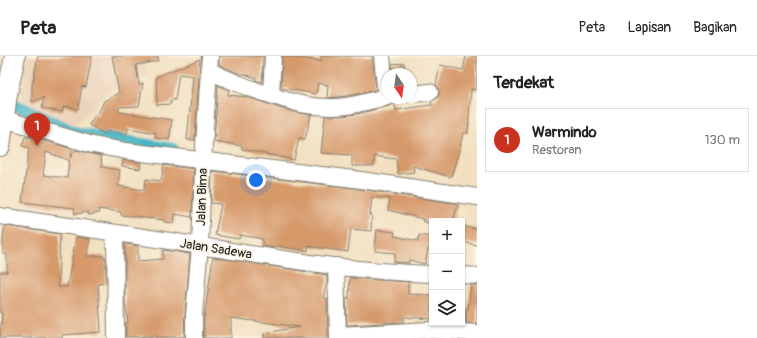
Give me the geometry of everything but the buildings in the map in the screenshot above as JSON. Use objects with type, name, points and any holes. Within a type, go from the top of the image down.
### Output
[{"type":"main road","points":[[0,146],[5,108],[15,56]]},
{"type":"street","points":[[271,95],[273,56]]},
{"type":"street","points":[[382,56],[383,68]]},
{"type":"street","points":[[210,64],[239,84],[295,104],[310,107],[347,106],[381,98]]},
{"type":"street","name":"Jalan Bima","points":[[194,338],[194,314],[200,246],[203,155],[210,64]]},
{"type":"street","points":[[417,93],[430,92]]},
{"type":"street","points":[[5,108],[92,145],[152,155],[203,155],[305,174],[354,179],[477,197]]},
{"type":"street","name":"Jalan Sadewa","points":[[0,216],[336,266],[429,274]]},
{"type":"street","points":[[114,233],[116,338]]},
{"type":"street","points":[[336,266],[338,337],[430,330],[477,333]]},
{"type":"street","points":[[465,275],[477,276]]},
{"type":"shaded area","points":[[27,56],[144,56],[147,76],[109,90],[82,118],[73,124],[45,115],[25,105],[20,89]]},
{"type":"waterway","points":[[2,99],[77,133],[173,149]]},
{"type":"place","name":"Warmindo","points":[[37,146]]}]
